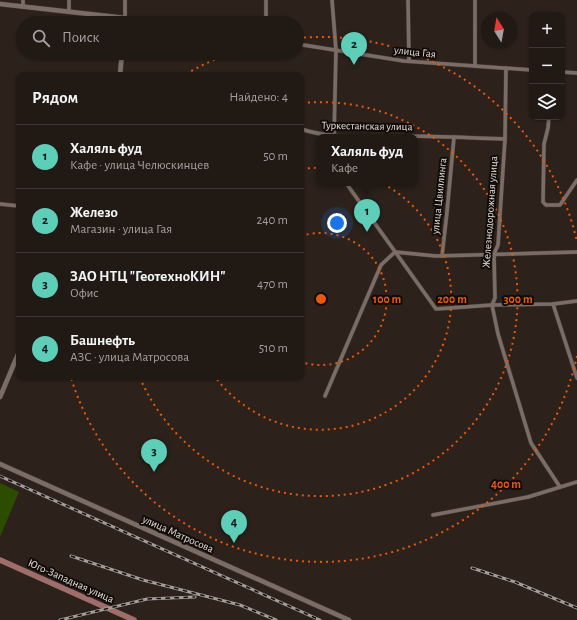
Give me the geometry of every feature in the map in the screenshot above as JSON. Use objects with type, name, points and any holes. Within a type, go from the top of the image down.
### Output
[{"type":"main road","name":"Юго-Западная улица","points":[[0,560],[134,620]]},
{"type":"street","points":[[23,0],[23,7]]},
{"type":"street","points":[[69,0],[69,12]]},
{"type":"street","points":[[125,0],[125,16]]},
{"type":"street","points":[[266,0],[266,16]]},
{"type":"street","points":[[332,0],[336,50],[334,134]]},
{"type":"street","points":[[408,0],[409,61]]},
{"type":"street","points":[[475,0],[475,66]]},
{"type":"street","points":[[0,4],[94,16]]},
{"type":"street","name":"улица Гая","points":[[304,45],[409,61],[529,70]]},
{"type":"street","points":[[120,72],[121,60]]},
{"type":"street","name":"Железнодорожная улица","points":[[506,68],[504,139],[498,245],[494,254],[495,298],[492,305],[498,334],[531,442],[560,487]]},
{"type":"street","points":[[565,72],[577,73]]},
{"type":"street","points":[[549,120],[544,144],[544,204],[560,204],[577,180]]},
{"type":"street","name":"Туркестанская улица","points":[[304,130],[316,134]]},
{"type":"street","name":"Туркестанская улица","points":[[418,136],[504,139]]},
{"type":"street","name":"улица Цвиллинга","points":[[442,256],[454,137]]},
{"type":"street","points":[[348,186],[436,309],[492,305],[553,304],[577,301]]},
{"type":"street","points":[[0,204],[16,206]]},
{"type":"street","points":[[325,396],[381,265],[395,252],[442,256],[577,252]]},
{"type":"street","points":[[553,304],[577,378]]},
{"type":"street","points":[[0,396],[16,359]]},
{"type":"street","name":"улица Матросова","points":[[0,464],[349,620]]},
{"type":"street","points":[[432,515],[528,497],[577,482]]},
{"type":"green space","points":[[0,483],[19,492],[0,537]]},
{"type":"railway","points":[[0,476],[320,620]]},
{"type":"railway","points":[[71,556],[143,580],[240,605],[276,620]]},
{"type":"railway","points":[[472,568],[515,582],[577,608]]},
{"type":"railway","points":[[60,620],[147,599],[195,597]]},
{"type":"place","name":"Железо","points":[[354,65]]},
{"type":"place","name":"Халяль фуд","points":[[367,232]]},
{"type":"place","name":"ЗАО НТЦ \"ГеотехноКИН\"","points":[[154,472]]},
{"type":"place","name":"Башнефть","points":[[234,543]]}]
